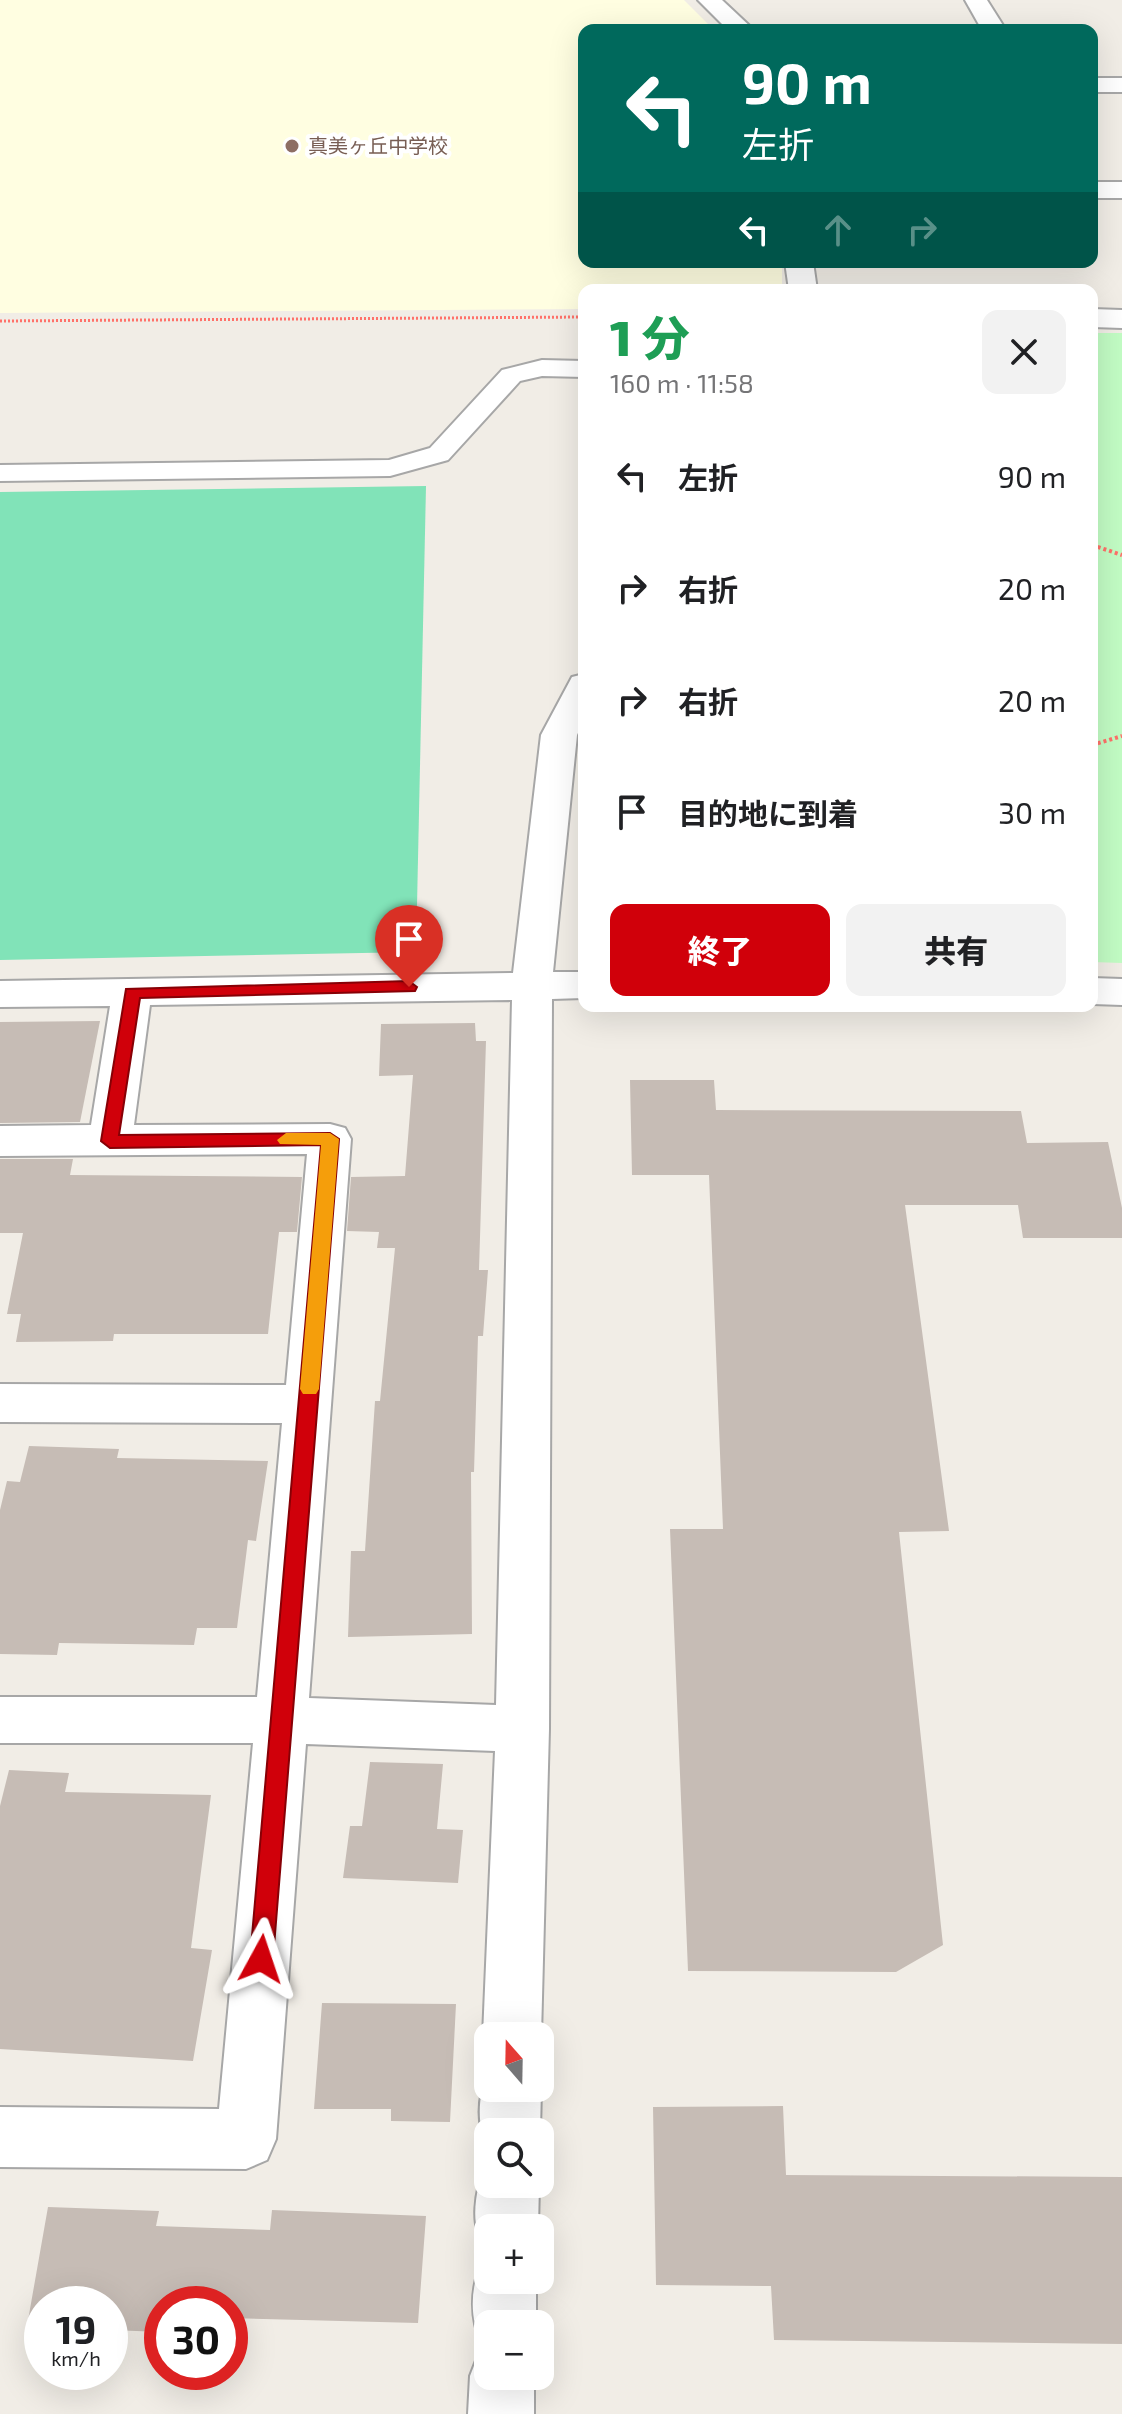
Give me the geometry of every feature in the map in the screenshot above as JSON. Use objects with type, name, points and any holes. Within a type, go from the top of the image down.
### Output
[{"type":"street","points":[[709,0],[735,24]]},
{"type":"street","points":[[976,0],[990,24]]},
{"type":"street","points":[[1098,85],[1122,85]]},
{"type":"street","points":[[1098,190],[1122,190]]},
{"type":"street","points":[[1098,318],[1122,319]]},
{"type":"street","points":[[512,2022],[522,1729],[532,984],[559,735],[578,696]]},
{"type":"street","points":[[0,994],[578,985]]},
{"type":"street","points":[[1098,991],[1122,992]]},
{"type":"street","points":[[110,1141],[132,993]]},
{"type":"street","points":[[0,1141],[330,1139],[246,2139],[0,2137]]},
{"type":"street","points":[[0,1403],[308,1404]]},
{"type":"street","points":[[0,1720],[281,1720],[522,1729]]},
{"type":"street","points":[[501,2414],[502,2390]]},
{"type":"lane","points":[[0,473],[390,468],[439,454],[511,375],[542,368],[578,369]]},
{"type":"path","points":[[0,321],[578,317]]},
{"type":"path","points":[[1098,547],[1122,555]]},
{"type":"path","points":[[1098,743],[1122,736]]},
{"type":"shaded area","name":"真美ヶ丘中学校","points":[[0,0],[684,0],[708,24],[578,24],[578,268],[782,268],[782,284],[578,284],[578,309],[0,313]]},
{"type":"green space","points":[[1098,333],[1122,333],[1122,963],[1098,962]]},
{"type":"green space","points":[[426,486],[416,952],[0,960],[0,492]]},
{"type":"building","points":[[100,1021],[80,1122],[0,1123],[0,1022]]},
{"type":"building","points":[[475,1023],[476,1041],[486,1041],[479,1270],[488,1270],[483,1336],[478,1336],[474,1472],[471,1472],[472,1634],[348,1637],[351,1551],[365,1551],[375,1401],[380,1401],[395,1248],[377,1248],[379,1232],[347,1231],[351,1177],[405,1176],[413,1075],[379,1076],[381,1024]]},
{"type":"building","points":[[630,1080],[714,1080],[716,1110],[1021,1111],[1027,1143],[1108,1142],[1122,1208],[1122,1238],[1023,1238],[1018,1205],[905,1205],[949,1531],[899,1532],[943,1945],[896,1972],[688,1971],[670,1529],[723,1529],[709,1175],[632,1175]]},
{"type":"building","points":[[0,1159],[73,1159],[70,1175],[302,1177],[297,1232],[279,1232],[268,1334],[114,1334],[113,1341],[16,1342],[21,1314],[7,1314],[23,1233],[0,1233]]},
{"type":"building","points":[[29,1446],[119,1449],[117,1458],[268,1461],[256,1541],[248,1540],[237,1628],[197,1628],[194,1645],[59,1643],[57,1655],[0,1654],[0,1510],[7,1481],[20,1482]]},
{"type":"building","points":[[370,1762],[443,1764],[437,1829],[463,1830],[458,1883],[343,1878],[350,1826],[362,1826]]},
{"type":"building","points":[[9,1770],[69,1773],[65,1792],[211,1795],[191,1948],[212,1950],[193,2061],[0,2049],[0,1806]]},
{"type":"building","points":[[322,2003],[456,2004],[450,2122],[391,2121],[391,2109],[314,2109]]},
{"type":"building","points":[[783,2106],[786,2175],[1122,2177],[1122,2344],[774,2340],[771,2286],[656,2285],[653,2107]]},
{"type":"building","points":[[48,2207],[159,2211],[156,2226],[270,2230],[272,2210],[426,2216],[418,2323],[248,2318],[248,2286],[144,2286],[144,2331],[128,2331],[128,2286],[34,2286]]},
{"type":"slow traffic","points":[[286,1140],[330,1139],[309,1389]]},
{"type":"place","name":"真美ヶ丘中学校","points":[[292,146]]},
{"type":"route","points":[[261,1959],[330,1139],[110,1141],[132,993],[409,987]]}]
